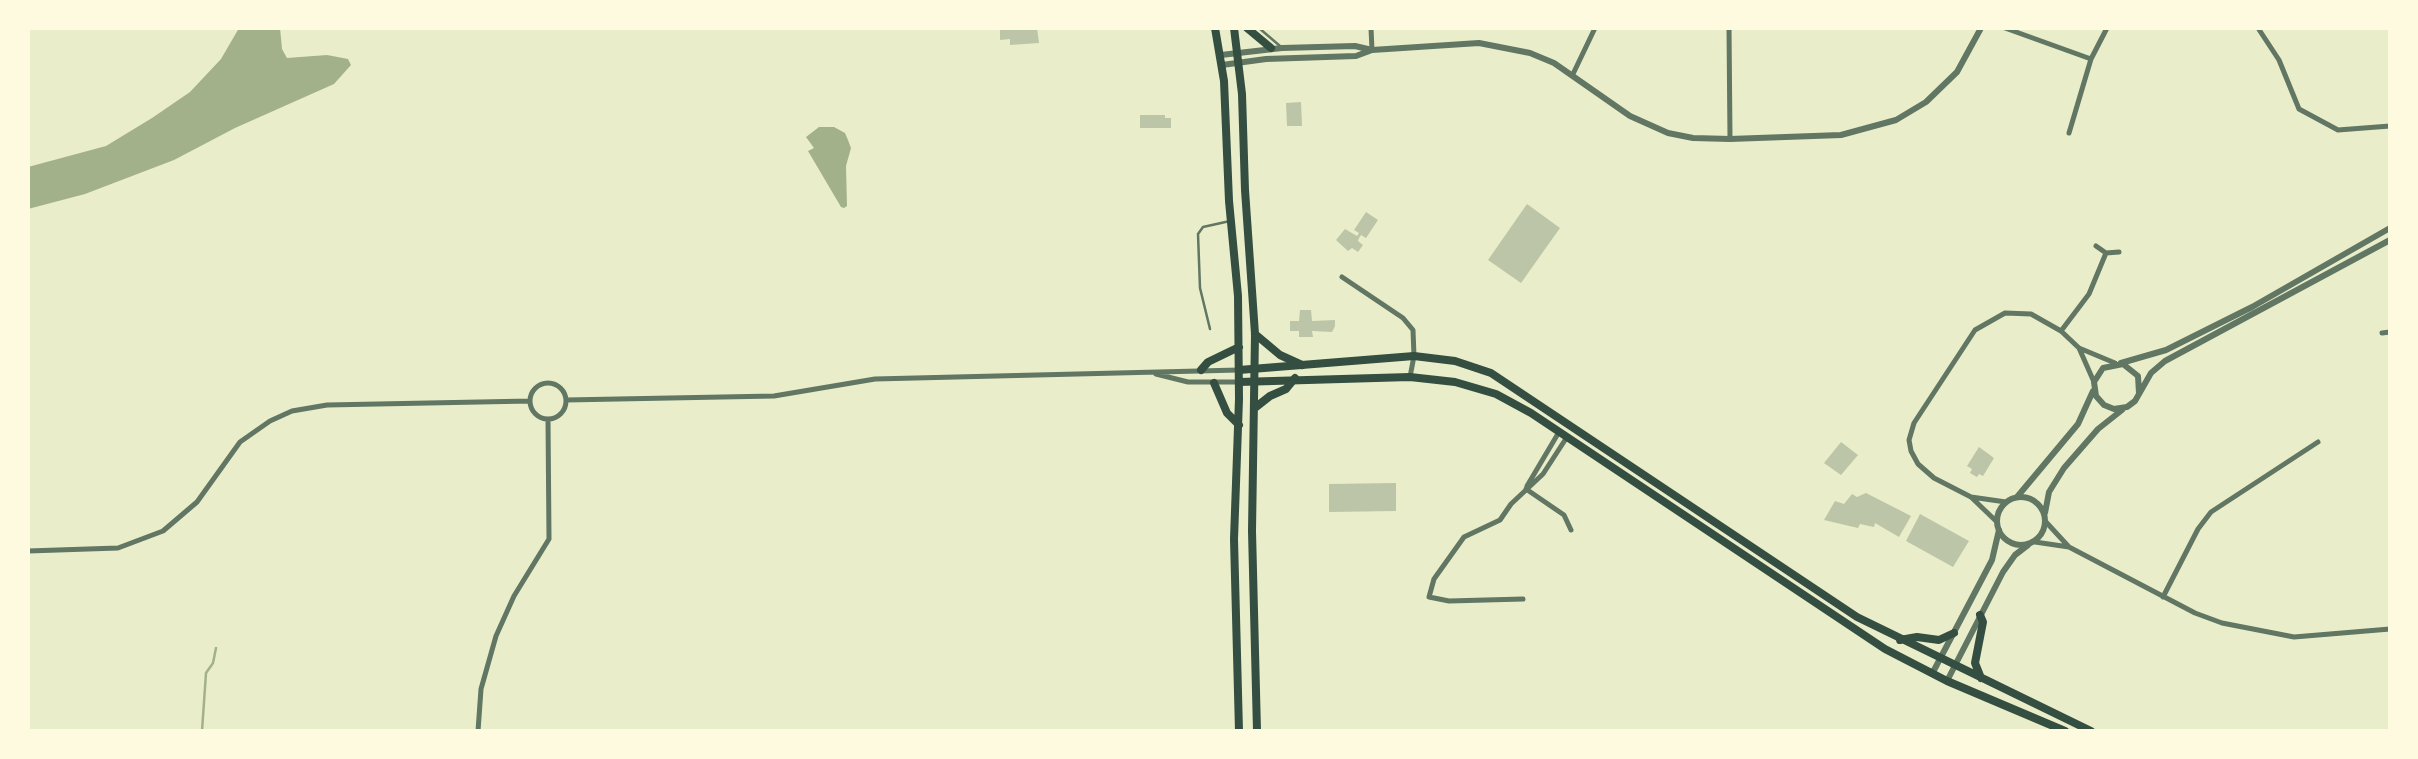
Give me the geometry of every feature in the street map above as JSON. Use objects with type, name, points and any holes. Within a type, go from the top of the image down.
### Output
[{"type":"main road","points":[[1215,28],[1222,65],[1230,221],[1237,277],[1239,425],[1234,539],[1239,731]]},
{"type":"main road","points":[[1234,28],[1240,62],[1255,334],[1256,407],[1252,531],[1257,731]]},
{"type":"main road","points":[[1247,28],[1271,48]]},
{"type":"main road","points":[[1255,334],[1280,355],[1302,365]]},
{"type":"main road","points":[[1201,370],[1208,362],[1239,347]]},
{"type":"main road","points":[[1239,370],[1414,356],[1455,361],[1500,378],[1857,617],[2091,731]]},
{"type":"main road","points":[[1239,382],[1295,378],[1410,377],[1455,382],[1488,391],[1511,401],[1567,437],[1858,633],[1932,674],[2065,731]]},
{"type":"main road","points":[[1256,407],[1270,396],[1286,389],[1295,378]]},
{"type":"main road","points":[[1214,383],[1227,413],[1239,425]]},
{"type":"main road","points":[[1980,615],[1983,622],[1975,663],[1981,678]]},
{"type":"main road","points":[[1900,640],[1917,637],[1939,640],[1954,633]]},
{"type":"street","points":[[1371,28],[1372,50]]},
{"type":"street","points":[[1573,75],[1595,28]]},
{"type":"street","points":[[1729,28],[1730,139]]},
{"type":"street","points":[[1222,65],[1356,56],[1372,50],[1479,43],[1530,53],[1573,75],[1647,124],[1693,138],[1841,135],[1896,120],[1926,102],[1947,84],[1965,60],[1981,28]]},
{"type":"street","points":[[2005,28],[2091,59]]},
{"type":"street","points":[[2069,133],[2091,59],[2107,28]]},
{"type":"street","points":[[2258,28],[2279,60],[2299,109],[2338,130],[2390,126]]},
{"type":"street","points":[[1221,55],[1271,48],[1355,46],[1372,50]]},
{"type":"street","points":[[2139,393],[2136,373],[2117,363],[2079,348],[2061,331],[2031,314],[2005,313],[1991,318],[1975,330],[1915,420],[1909,439],[1918,464],[1934,478],[1971,497],[2006,502],[2017,497],[2078,425],[2103,368],[2117,363],[2166,350],[2242,312],[2390,228]]},
{"type":"street","points":[[2390,240],[2167,359],[2151,373],[2127,407],[2098,429],[2064,468],[2049,492],[2045,513],[2046,522],[2069,547],[2204,617],[2260,633],[2319,637],[2390,629]]},
{"type":"street","points":[[2096,246],[2106,253],[2119,253]]},
{"type":"street","points":[[2061,331],[2089,293],[2106,253]]},
{"type":"street","points":[[1342,277],[1404,318],[1413,330],[1414,356],[1410,377]]},
{"type":"street","points":[[2382,333],[2390,332]]},
{"type":"street","points":[[2079,348],[2094,384],[2096,397],[2104,405],[2115,409],[2127,407]]},
{"type":"street","points":[[566,400],[782,396],[875,379],[1239,370]]},
{"type":"street","points":[[1153,373],[1178,381],[1239,382]]},
{"type":"street","points":[[551,383],[562,389],[566,400],[559,415],[548,419],[534,411],[530,401],[539,385],[551,383]]},
{"type":"street","points":[[28,551],[118,548],[163,531],[197,502],[240,442],[263,425],[292,411],[327,405],[530,401]]},
{"type":"street","points":[[478,731],[481,689],[499,628],[514,596],[549,539],[548,419]]},
{"type":"street","points":[[1526,489],[1559,432]]},
{"type":"street","points":[[1523,599],[1449,601],[1429,597],[1434,579],[1464,537],[1500,520],[1526,489],[1543,474],[1567,437]]},
{"type":"street","points":[[2163,597],[2198,529],[2211,512],[2318,442]]},
{"type":"street","points":[[1526,489],[1564,515],[1571,530]]},
{"type":"street","points":[[1971,497],[2014,545],[2031,543],[2069,547]]},
{"type":"street","points":[[2017,497],[2037,502],[2045,513]]},
{"type":"street","points":[[1932,674],[1992,560],[1998,526],[2006,502]]},
{"type":"street","points":[[1947,681],[2006,566],[2031,543],[2046,522]]},
{"type":"lane","points":[[1259,28],[1282,48]]},
{"type":"lane","points":[[1210,329],[1200,288],[1198,233],[1206,226],[1230,221]]},
{"type":"shaded area","points":[[239,28],[280,28],[282,49],[287,58],[327,55],[348,59],[351,65],[334,84],[235,128],[174,160],[85,194],[28,209],[28,167],[106,146],[152,118],[190,92],[221,59]]},
{"type":"shaded area","points":[[819,127],[834,127],[845,133],[851,148],[846,166],[847,206],[844,208],[808,151],[814,148],[806,137]]},
{"type":"building","points":[[1000,28],[1037,28],[1039,43],[1010,45],[1010,39],[1000,40]]},
{"type":"building","points":[[1301,102],[1302,126],[1287,126],[1286,103]]},
{"type":"building","points":[[1140,115],[1165,115],[1165,118],[1171,118],[1171,128],[1140,128]]},
{"type":"building","points":[[1527,204],[1560,228],[1521,283],[1488,260]]},
{"type":"building","points":[[1366,212],[1378,220],[1366,238],[1361,235],[1359,238],[1358,241],[1363,245],[1358,252],[1352,248],[1348,251],[1336,240],[1345,229],[1357,236],[1359,233],[1354,230]]},
{"type":"building","points":[[1300,310],[1311,310],[1312,321],[1335,320],[1332,332],[1312,331],[1313,337],[1299,337],[1299,331],[1290,331],[1290,321],[1299,321]]},
{"type":"building","points":[[1841,442],[1858,455],[1841,475],[1824,463]]},
{"type":"building","points":[[1979,447],[1994,458],[1983,476],[1979,474],[1977,477],[1970,473],[1972,469],[1967,466]]},
{"type":"building","points":[[1396,483],[1396,511],[1329,512],[1329,484]]},
{"type":"building","points":[[1866,493],[1911,516],[1899,537],[1875,523],[1874,527],[1860,524],[1858,528],[1824,520],[1835,501],[1844,504],[1852,494],[1857,497]]},
{"type":"building","points":[[1920,514],[1969,541],[1953,567],[1906,541]]},
{"type":"waterway","points":[[202,731],[206,673],[213,663],[216,648]]}]
